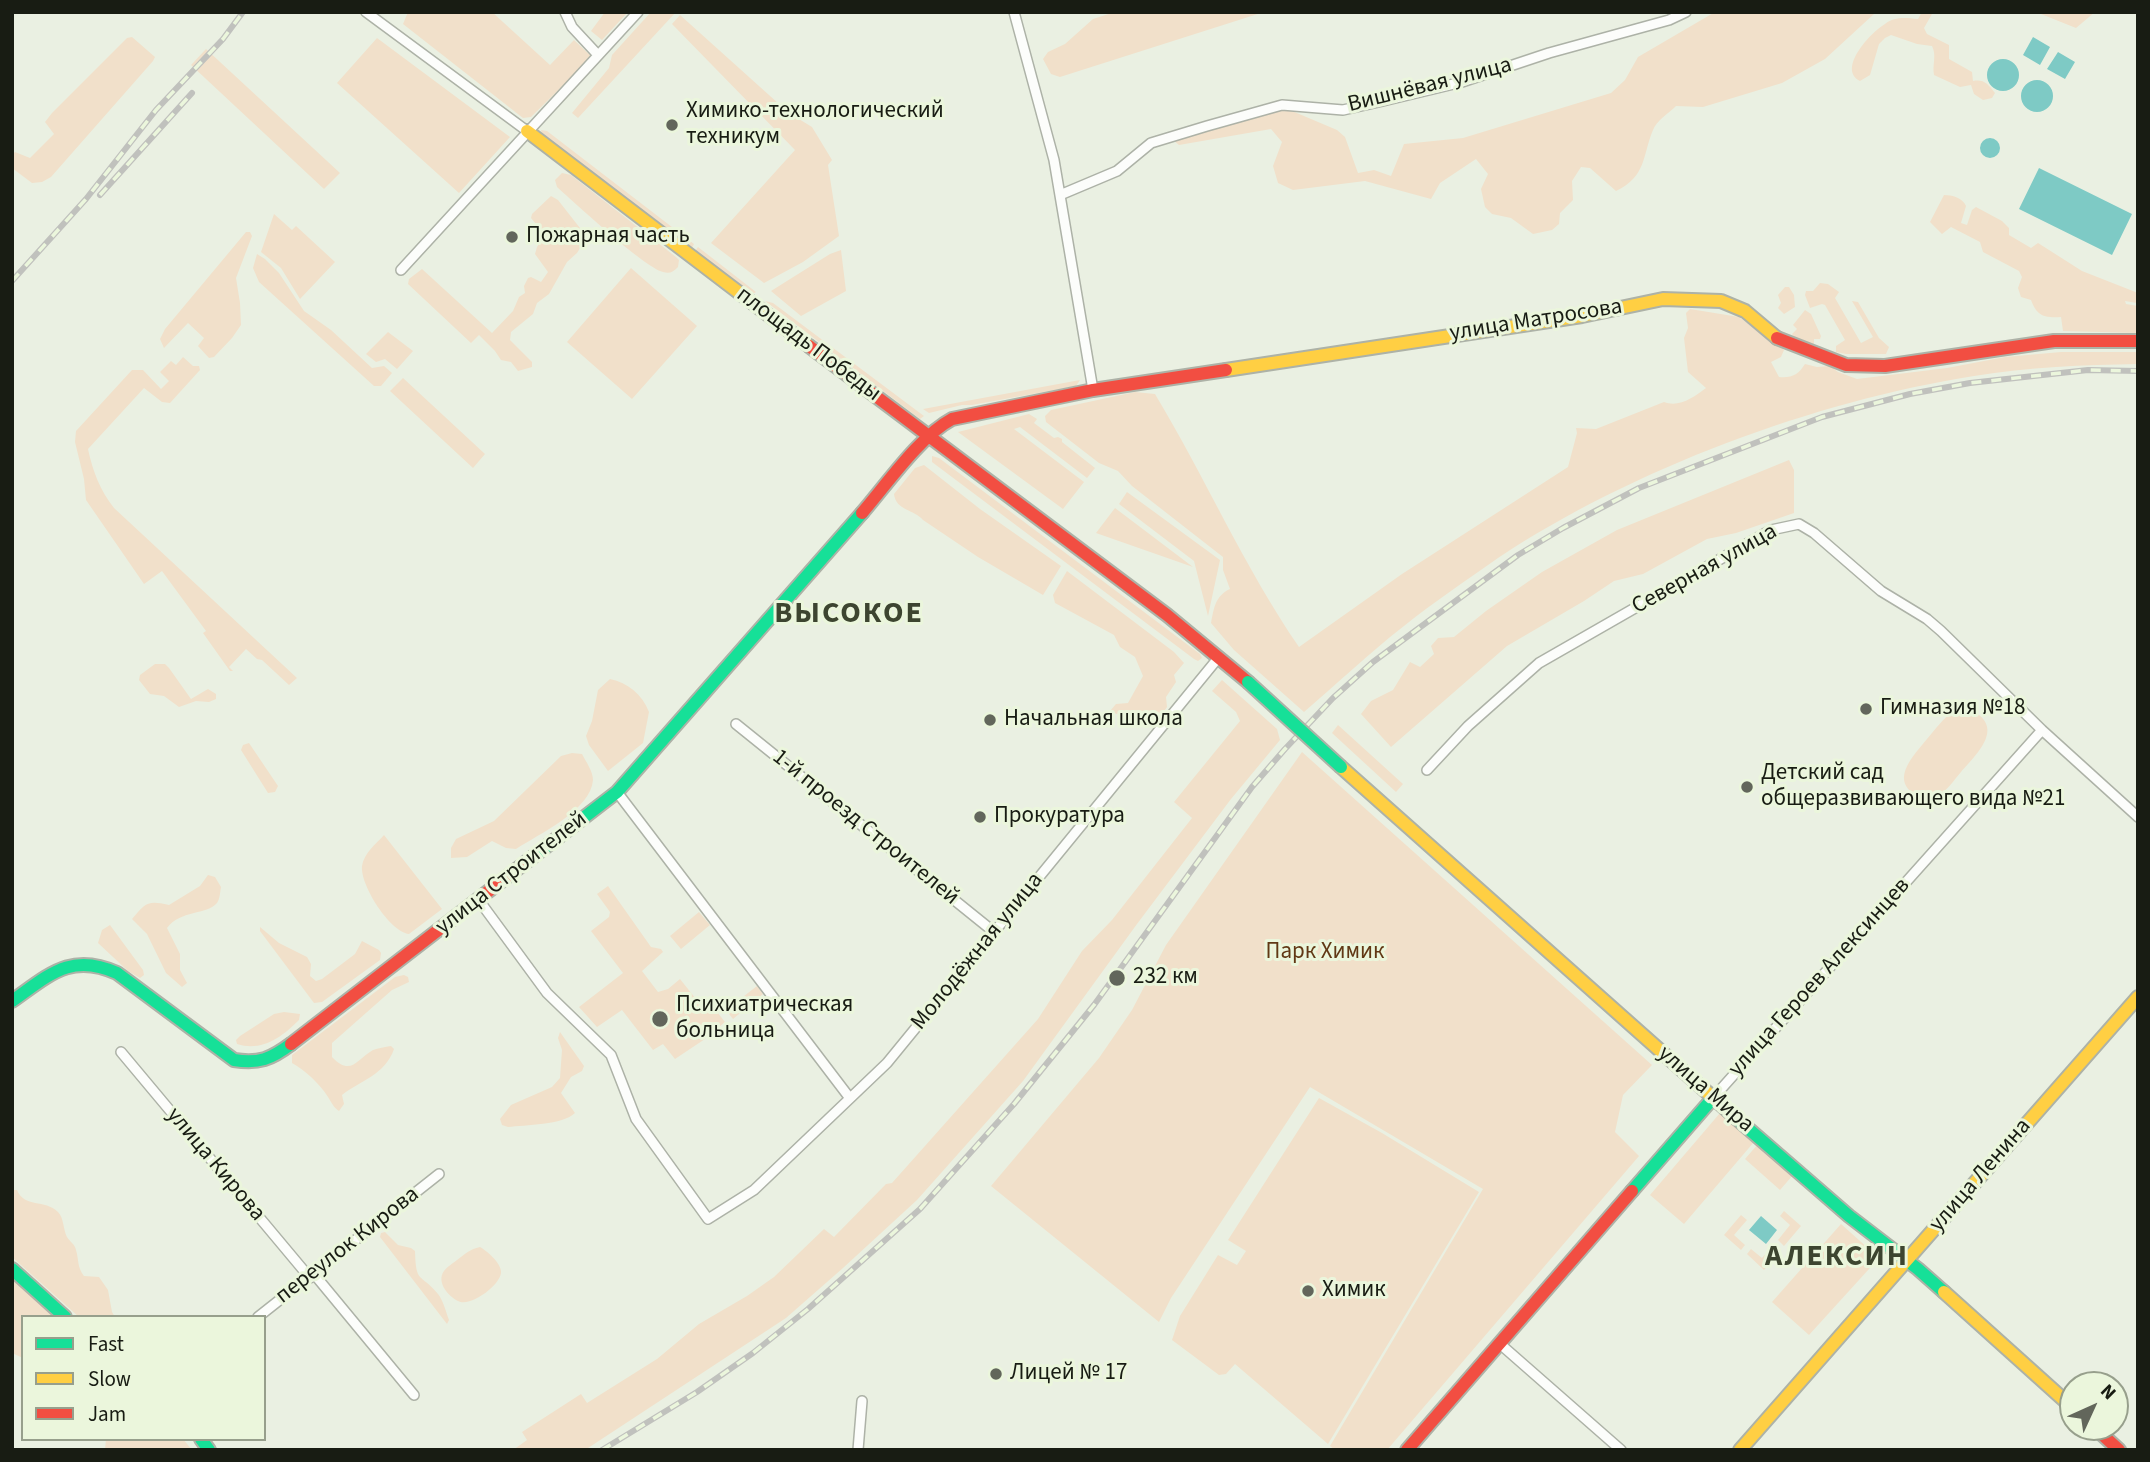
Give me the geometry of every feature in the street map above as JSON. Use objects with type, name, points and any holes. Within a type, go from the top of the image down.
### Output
[{"type":"street","name":"площадь Победы","points":[[366,12],[1167,615],[1248,682]]},
{"type":"street","points":[[565,12],[572,27],[598,55]]},
{"type":"street","points":[[401,270],[638,12]]},
{"type":"street","points":[[1014,12],[1054,160],[1093,390]]},
{"type":"street","name":"Вишнёвая улица","points":[[1060,195],[1117,171],[1151,143],[1207,126],[1282,105],[1343,110],[1383,101],[1462,82],[1669,20],[1686,12]]},
{"type":"street","name":"улица Матросова","points":[[928,437],[941,425],[960,416],[1093,390],[1582,316],[1663,299],[1721,301],[1745,311],[1778,338],[1846,365],[1885,366],[2054,341],[2138,341]]},
{"type":"street","name":"улица Строителей","points":[[12,1001],[61,968],[82,961],[97,963],[117,973],[226,1056],[243,1062],[264,1061],[288,1047],[617,792],[928,437]]},
{"type":"street","name":"Северная улица","points":[[1427,771],[1468,726],[1539,663],[1771,530],[1792,523],[1807,526],[1881,591],[1927,619],[2042,730],[2138,817]]},
{"type":"street","name":"Молодёжная улица","points":[[478,899],[547,993],[611,1055],[636,1119],[708,1219],[754,1190],[887,1063],[1219,657]]},
{"type":"street","name":"улица Мира","points":[[1248,682],[1713,1098],[1849,1216],[1907,1261],[2059,1396]]},
{"type":"street","name":"1-й проезд Строителей","points":[[736,724],[994,932]]},
{"type":"street","name":"улица Героев Алексинцев","points":[[1407,1450],[1713,1098],[2042,730]]},
{"type":"street","points":[[617,792],[849,1097]]},
{"type":"street","name":"улица Ленина","points":[[1740,1450],[2138,996]]},
{"type":"street","name":"улица Кирова","points":[[121,1052],[414,1395]]},
{"type":"street","name":"переулок Кирова","points":[[261,1315],[439,1174]]},
{"type":"street","points":[[12,1269],[63,1315]]},
{"type":"street","points":[[1499,1343],[1621,1450]]},
{"type":"street","points":[[858,1450],[862,1401]]},
{"type":"green space","points":[[408,12],[492,12],[550,65],[574,40],[592,57],[531,117],[523,118],[403,24]]},
{"type":"green space","points":[[605,12],[628,12],[602,40],[591,31]]},
{"type":"green space","points":[[651,12],[676,12],[578,118],[572,113],[609,68],[612,55]]},
{"type":"green space","points":[[1115,12],[1264,12],[1060,77],[1051,74],[1043,59],[1048,52],[1065,44],[1093,19]]},
{"type":"green space","points":[[1715,12],[1882,12],[1874,14],[1825,59],[1782,83],[1703,107],[1676,106],[1655,127],[1638,172],[1616,191],[1590,168],[1581,167],[1572,181],[1573,200],[1560,213],[1559,224],[1552,230],[1533,234],[1511,218],[1492,214],[1485,207],[1481,189],[1488,174],[1476,159],[1440,183],[1431,199],[1365,181],[1293,190],[1278,183],[1273,166],[1282,142],[1271,129],[1179,145],[1173,140],[1285,108],[1337,130],[1345,137],[1358,173],[1374,170],[1391,176],[1404,144],[1463,138],[1611,93],[1625,80],[1638,57]]},
{"type":"green space","points":[[1922,12],[1932,14],[1924,28],[1927,34],[1949,45],[1949,59],[1972,72],[1973,81],[1988,85],[1995,93],[1992,98],[1983,100],[1974,94],[1971,85],[1960,87],[1934,75],[1932,46],[1891,35],[1879,44],[1870,75],[1860,81],[1854,75],[1852,68],[1858,51],[1872,35],[1889,21],[1901,18],[1918,19]]},
{"type":"green space","points":[[2036,12],[2095,12],[2076,28]]},
{"type":"green space","points":[[680,15],[789,113],[812,127],[832,160],[828,165],[839,236],[803,262],[764,283],[711,243],[795,150],[672,24]]},
{"type":"green space","points":[[132,37],[155,57],[153,61],[51,177],[32,183],[12,168],[12,155],[15,152],[30,158],[54,134],[45,122],[52,113],[127,38]]},
{"type":"green space","points":[[377,38],[510,137],[459,193],[337,83]]},
{"type":"green space","points":[[206,49],[340,173],[324,189],[191,65]]},
{"type":"green space","points":[[541,130],[547,131],[694,244],[692,248],[542,134]]},
{"type":"green space","points":[[562,173],[571,175],[676,257],[679,260],[678,267],[668,273],[663,272],[626,247],[557,187],[555,180]]},
{"type":"green space","points":[[1944,195],[1957,197],[1965,203],[1961,223],[1967,225],[1972,210],[1976,207],[2002,221],[2009,228],[2009,235],[2031,248],[2038,243],[2082,271],[2138,293],[2137,303],[2125,301],[2126,304],[2138,306],[2138,333],[2063,331],[2061,317],[2042,315],[2031,300],[2021,297],[2018,288],[2022,277],[2019,271],[1983,252],[1980,242],[1951,227],[1942,234],[1930,222]]},
{"type":"green space","points":[[551,196],[558,200],[587,237],[577,253],[567,262],[549,294],[537,303],[533,314],[511,332],[510,340],[532,362],[532,367],[518,371],[511,362],[501,360],[479,335],[471,343],[408,284],[409,279],[422,269],[492,333],[513,311],[519,297],[525,293],[524,286],[528,278],[541,282],[548,272],[535,254],[545,235],[531,218]]},
{"type":"green space","points":[[274,214],[292,230],[296,226],[335,262],[300,299],[281,268],[261,252]]},
{"type":"green space","points":[[246,232],[250,232],[252,236],[236,278],[241,325],[232,338],[214,357],[209,358],[198,346],[204,338],[188,323],[164,348],[160,339],[165,329]]},
{"type":"green space","points":[[698,247],[756,292],[753,294],[695,251]]},
{"type":"green space","points":[[841,250],[846,291],[801,316],[771,291],[830,254]]},
{"type":"green space","points":[[257,254],[279,273],[304,311],[331,330],[372,368],[384,366],[392,373],[381,386],[374,386],[259,282],[253,268]]},
{"type":"green space","points":[[631,268],[697,326],[632,399],[567,342]]},
{"type":"green space","points":[[1820,283],[1828,284],[1839,292],[1835,298],[1861,343],[1873,337],[1852,301],[1858,302],[1879,338],[1889,347],[1886,354],[1836,352],[1836,346],[1845,340],[1825,305],[1810,308],[1805,295],[1806,291],[1813,291]]},
{"type":"green space","points":[[1785,287],[1789,287],[1794,295],[1795,307],[1784,314],[1778,308],[1781,303],[1778,295]]},
{"type":"green space","points":[[765,301],[773,303],[924,416],[920,419]]},
{"type":"green space","points":[[1690,309],[1739,317],[1779,346],[1784,350],[1781,357],[1771,362],[1779,377],[1794,375],[1805,364],[1830,366],[1857,379],[1947,368],[2005,357],[2061,352],[2138,352],[2138,364],[2015,370],[1913,387],[1789,421],[1666,468],[1550,526],[1498,558],[1391,636],[1304,712],[1234,650],[1211,623],[1218,599],[1230,589],[1223,570],[1223,557],[1132,486],[1118,471],[1099,463],[1046,422],[1045,416],[1051,410],[1135,392],[1155,394],[1242,554],[1299,647],[1402,574],[1568,467],[1576,428],[1596,429],[1664,402],[1675,404],[1686,401],[1706,388],[1688,372],[1684,338],[1688,328],[1686,313]]},
{"type":"green space","points":[[1805,310],[1811,314],[1821,336],[1820,339],[1814,339],[1814,344],[1810,346],[1792,334],[1797,329],[1793,325]]},
{"type":"green space","points":[[388,332],[413,351],[397,369],[385,359],[376,362],[366,354]]},
{"type":"green space","points":[[183,357],[193,366],[199,366],[200,370],[170,403],[162,402],[144,388],[88,449],[92,465],[114,508],[297,678],[289,685],[246,649],[229,667],[233,671],[230,671],[203,633],[206,631],[162,571],[144,584],[86,500],[75,442],[76,431],[132,370],[143,370],[161,389],[169,381],[160,372],[171,361],[176,365]]},
{"type":"green space","points":[[403,378],[485,454],[473,468],[390,391]]},
{"type":"green space","points":[[1080,380],[1076,386],[929,413],[923,409]]},
{"type":"green space","points":[[1029,414],[1037,419],[1034,423],[1054,438],[1062,439],[1062,442],[1095,468],[1087,478],[1020,427],[1014,429],[1084,482],[1063,509],[958,432]]},
{"type":"green space","points":[[932,456],[939,458],[1202,658],[1198,661],[1194,659],[932,462]]},
{"type":"green space","points":[[1789,460],[1794,470],[1794,513],[1736,533],[1707,539],[1643,574],[1614,581],[1507,646],[1391,747],[1361,714],[1371,701],[1393,690],[1410,662],[1420,667],[1434,654],[1431,646],[1438,638],[1454,637],[1542,572],[1617,530]]},
{"type":"green space","points":[[924,465],[980,509],[1061,566],[1043,595],[978,557],[898,504],[894,494],[915,468]]},
{"type":"green space","points":[[1127,492],[1220,560],[1208,616],[1194,561],[1119,504]]},
{"type":"green space","points":[[1115,508],[1193,567],[1096,533]]},
{"type":"green space","points":[[1067,571],[1174,652],[1184,663],[1174,675],[1176,682],[1166,697],[1167,707],[1154,726],[1145,726],[1110,711],[1116,704],[1128,703],[1143,676],[1135,657],[1120,647],[1114,635],[1055,603],[1053,595]]},
{"type":"green space","points":[[155,664],[165,664],[191,699],[208,689],[216,694],[216,699],[209,702],[196,701],[179,707],[164,696],[150,694],[139,680],[140,675]]},
{"type":"green space","points":[[610,679],[634,690],[649,712],[643,743],[608,771],[589,745],[586,736],[598,690]]},
{"type":"green space","points":[[1222,680],[1277,729],[1280,740],[1231,799],[1023,1081],[917,1200],[786,1318],[585,1450],[513,1450],[527,1440],[522,1432],[581,1394],[587,1403],[657,1359],[699,1324],[774,1277],[824,1229],[834,1237],[886,1184],[892,1183],[1038,1019],[1082,951],[1112,920],[1192,818],[1174,802],[1240,721],[1236,712],[1212,691]]},
{"type":"green space","points":[[1969,709],[1986,723],[1986,739],[1981,748],[1942,793],[1930,798],[1918,796],[1909,790],[1905,783],[1906,768],[1946,717],[1957,710]]},
{"type":"green space","points":[[1338,725],[1403,784],[1396,792],[1332,733]]},
{"type":"green space","points":[[249,743],[278,786],[275,792],[268,793],[241,750],[243,745]]},
{"type":"green space","name":"Парк Химик","points":[[1302,752],[1652,1065],[1623,1095],[1615,1132],[1639,1156],[1387,1450],[1335,1450],[1330,1446],[1483,1189],[1310,1087],[1171,1298],[1159,1322],[991,1186],[1099,1058],[1132,1010],[1166,945]]},
{"type":"green space","points":[[582,754],[593,780],[590,791],[574,811],[516,849],[506,848],[492,841],[467,857],[451,858],[451,848],[456,839],[494,821],[561,756]]},
{"type":"green space","points":[[384,835],[442,909],[409,934],[401,931],[385,917],[371,895],[363,874],[365,857]]},
{"type":"green space","points":[[208,875],[215,877],[221,887],[217,903],[213,907],[179,918],[167,928],[180,954],[180,970],[187,983],[182,987],[166,973],[147,934],[132,919],[148,904],[169,905],[200,886]]},
{"type":"green space","points":[[608,886],[651,947],[663,952],[642,971],[658,992],[668,989],[680,979],[700,1004],[707,999],[725,1022],[675,1059],[663,1044],[653,1050],[622,1010],[597,1027],[579,1007],[623,973],[591,931],[609,917],[610,912],[597,894]]},
{"type":"green space","points":[[699,912],[710,925],[681,949],[670,936]]},
{"type":"green space","points":[[110,925],[143,970],[144,975],[140,978],[128,971],[98,943],[102,930]]},
{"type":"green space","points":[[260,927],[279,943],[307,957],[311,964],[310,976],[316,981],[355,954],[362,941],[379,950],[380,960],[322,1002],[314,1003],[260,931]]},
{"type":"green space","points":[[404,975],[409,982],[392,990],[332,1043],[332,1057],[344,1066],[354,1064],[375,1049],[391,1046],[394,1049],[379,1071],[342,1095],[344,1104],[339,1111],[317,1082],[292,1063],[292,1055],[395,977]]},
{"type":"green space","points":[[757,986],[763,994],[733,1019],[726,1010]]},
{"type":"green space","points":[[274,1014],[300,1014],[299,1020],[279,1037],[255,1046],[237,1044],[236,1040],[240,1036]]},
{"type":"green space","points":[[560,1032],[584,1066],[582,1071],[571,1077],[561,1093],[575,1113],[553,1122],[508,1127],[502,1125],[500,1119],[511,1105],[552,1087],[560,1078]]},
{"type":"green space","name":"Химик","points":[[1319,1098],[1479,1192],[1328,1444],[1235,1364],[1226,1374],[1219,1375],[1172,1340],[1180,1316],[1218,1255],[1237,1265],[1246,1251],[1228,1240]]},
{"type":"green space","points":[[1720,1113],[1754,1142],[1684,1224],[1650,1195]]},
{"type":"green space","points":[[1758,1144],[1793,1175],[1780,1190],[1745,1159]]},
{"type":"green space","points":[[12,1190],[17,1190],[25,1199],[58,1212],[67,1237],[75,1248],[82,1273],[84,1276],[99,1277],[108,1290],[114,1315],[77,1315],[12,1257]]},
{"type":"green space","points":[[1784,1211],[1801,1226],[1784,1246],[1778,1240],[1790,1225],[1780,1216]]},
{"type":"green space","points":[[1741,1215],[1747,1220],[1734,1235],[1745,1245],[1741,1250],[1724,1235]]},
{"type":"green space","points":[[1841,1224],[1879,1258],[1809,1335],[1772,1302]]},
{"type":"green space","points":[[385,1232],[398,1245],[415,1251],[418,1274],[440,1297],[449,1320],[447,1324],[380,1237],[381,1233]]},
{"type":"green space","points":[[1774,1244],[1781,1250],[1764,1270],[1747,1254],[1751,1249],[1762,1258]]},
{"type":"green space","points":[[480,1247],[498,1264],[500,1276],[492,1288],[478,1298],[458,1301],[444,1288],[442,1275],[465,1254]]},
{"type":"green space","points":[[12,1279],[52,1315],[21,1315],[21,1357],[12,1353]]},
{"type":"green space","points":[[106,1441],[185,1441],[192,1450],[105,1450]]},
{"type":"water","points":[[2033,37],[2050,47],[2040,65],[2023,55]]},
{"type":"water","points":[[2058,52],[2075,62],[2065,79],[2047,69]]},
{"type":"water","points":[[2003,59],[2014,64],[2019,75],[2014,86],[2003,91],[1992,86],[1987,75],[1992,64]]},
{"type":"water","points":[[2037,80],[2048,85],[2053,96],[2048,107],[2037,112],[2026,107],[2021,96],[2026,85]]},
{"type":"water","points":[[1990,138],[1997,141],[2000,148],[1997,155],[1990,158],[1983,155],[1980,148],[1983,141]]},
{"type":"water","points":[[2039,168],[2132,214],[2112,255],[2019,209]]},
{"type":"water","points":[[1761,1216],[1777,1230],[1766,1244],[1749,1230]]},
{"type":"railway","points":[[12,281],[86,199],[156,110],[223,39],[243,12]]},
{"type":"railway","points":[[100,195],[192,93]]},
{"type":"railway","points":[[602,1450],[697,1392],[753,1353],[808,1309],[920,1209],[1014,1104],[1094,1005],[1252,787],[1285,749],[1333,698],[1373,662],[1518,555],[1639,488],[1822,417],[1910,394],[1970,383],[2088,370],[2138,371]]},
{"type":"traffic: fast","points":[[521,866],[617,792],[862,513]]},
{"type":"traffic: fast","points":[[1248,682],[1341,767]]},
{"type":"traffic: fast","points":[[12,1001],[61,969],[86,965],[101,967],[117,973],[234,1060],[264,1059],[291,1044]]},
{"type":"traffic: fast","points":[[1632,1191],[1713,1098]]},
{"type":"traffic: fast","points":[[1736,1118],[1849,1216],[1944,1292]]},
{"type":"traffic: fast","points":[[12,1269],[63,1315]]},
{"type":"traffic: fast","points":[[202,1441],[209,1450]]},
{"type":"traffic: slow","points":[[527,131],[809,346]]},
{"type":"traffic: slow","points":[[1226,370],[1582,316],[1663,299],[1721,301],[1745,311],[1777,338]]},
{"type":"traffic: slow","points":[[1341,767],[1736,1118]]},
{"type":"traffic: slow","points":[[1740,1450],[2138,997]]},
{"type":"traffic: slow","points":[[1944,1292],[2059,1395]]},
{"type":"traffic: jam","points":[[1777,338],[1846,365],[1885,366],[2054,341],[2138,341]]},
{"type":"traffic: jam","points":[[809,346],[1167,615],[1248,682]]},
{"type":"traffic: jam","points":[[862,513],[916,449],[952,419],[1093,390],[1226,370]]},
{"type":"traffic: jam","points":[[291,1044],[521,866]]},
{"type":"traffic: jam","points":[[1407,1450],[1632,1191]]},
{"type":"traffic: jam","points":[[2109,1441],[2119,1450]]},
{"type":"place","name":"Химико-технологический техникум","points":[[672,125]]},
{"type":"place","name":"Пожарная часть","points":[[512,237]]},
{"type":"place","name":"Гимназия №18","points":[[1866,709]]},
{"type":"place","name":"Начальная школа","points":[[990,720]]},
{"type":"place","name":"Детский сад общеразвивающего вида №21","points":[[1747,787]]},
{"type":"place","name":"Прокуратура","points":[[980,817]]},
{"type":"place","name":"232 км","points":[[1117,978]]},
{"type":"place","name":"Психиатрическая больница","points":[[660,1019]]},
{"type":"place","name":"Химик","points":[[1308,1291]]},
{"type":"place","name":"Лицей № 17","points":[[996,1374]]},
{"type":"district","name":"ВЫСОКОЕ","points":[[849,615]]},
{"type":"district","name":"АЛЕКСИН","points":[[1837,1258]]}]
